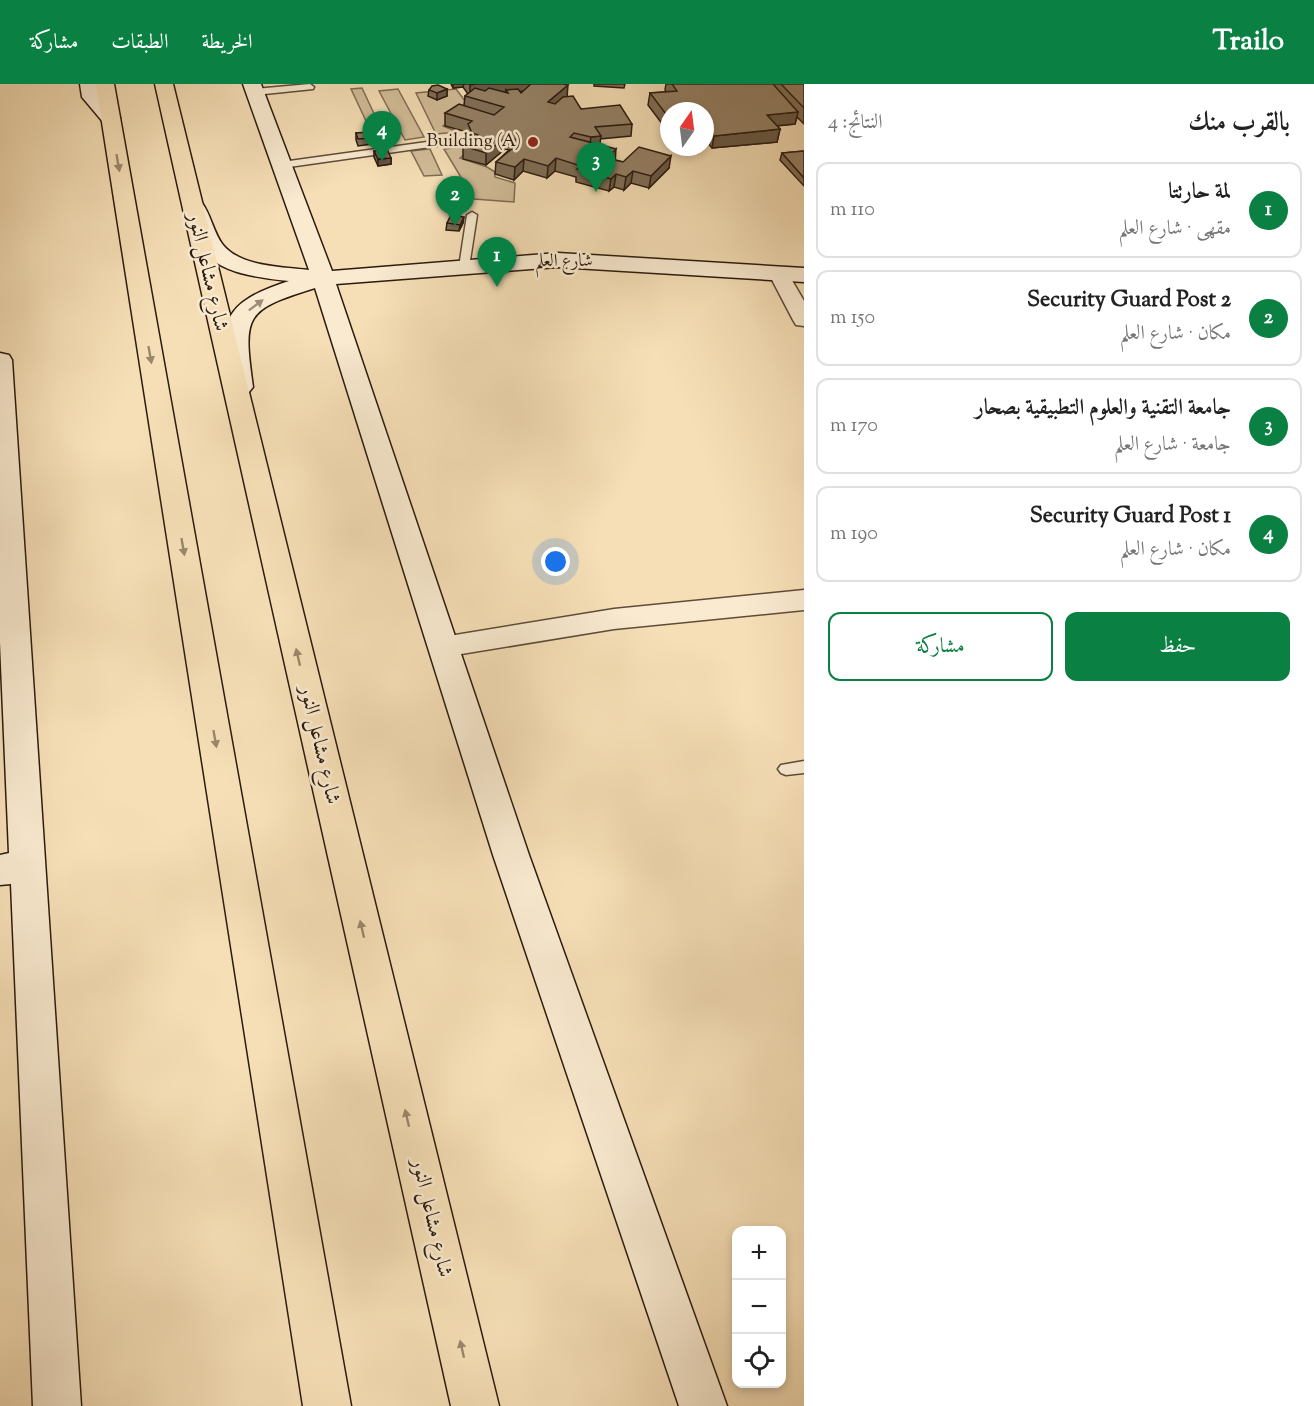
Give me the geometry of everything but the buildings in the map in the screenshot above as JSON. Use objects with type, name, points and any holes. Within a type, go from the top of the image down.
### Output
[{"type":"highway","points":[[105,84],[327,1406]]},
{"type":"highway","name":"شارع مشاعل النور","points":[[164,84],[475,1406]]},
{"type":"street","points":[[89,84],[91,97],[110,118]]},
{"type":"street","points":[[254,88],[323,278],[511,855],[703,1406]]},
{"type":"street","points":[[189,195],[213,248],[226,259],[250,268],[323,278]]},
{"type":"street","name":"شارع العلم","points":[[323,278],[558,260],[804,275]]},
{"type":"street","points":[[779,273],[804,320]]},
{"type":"street","points":[[242,419],[236,334],[239,319],[253,306],[273,294],[323,278]]},
{"type":"street","points":[[0,360],[13,868],[57,1406]]},
{"type":"street","points":[[443,647],[614,619],[804,600]]},
{"type":"lane","points":[[254,88],[310,87]]},
{"type":"lane","points":[[282,165],[434,144]]},
{"type":"lane","points":[[465,267],[472,215]]},
{"type":"lane","points":[[786,769],[804,767]]},
{"type":"shaded area","points":[[362,88],[385,137],[374,138],[351,89]]},
{"type":"shaded area","points":[[398,89],[424,137],[405,140],[379,91]]},
{"type":"shaded area","points":[[456,89],[465,101],[463,110],[443,126],[458,132],[436,134],[416,93]]},
{"type":"shaded area","points":[[469,146],[472,148],[460,158],[487,167],[495,172],[495,177],[515,183],[514,202],[474,199],[444,149]]},
{"type":"shaded area","points":[[430,149],[442,175],[424,176],[411,151]]},
{"type":"place","name":"Building (A)","points":[[533,142]]},
{"type":"place","name":"Security Guard Post 1","points":[[382,161]]},
{"type":"place","name":"جامعة التقنية والعلوم التطبيقية بصحار","points":[[596,192]]},
{"type":"place","name":"Security Guard Post 2","points":[[455,226]]},
{"type":"place","name":"لمة حارتتا","points":[[497,287]]}]
